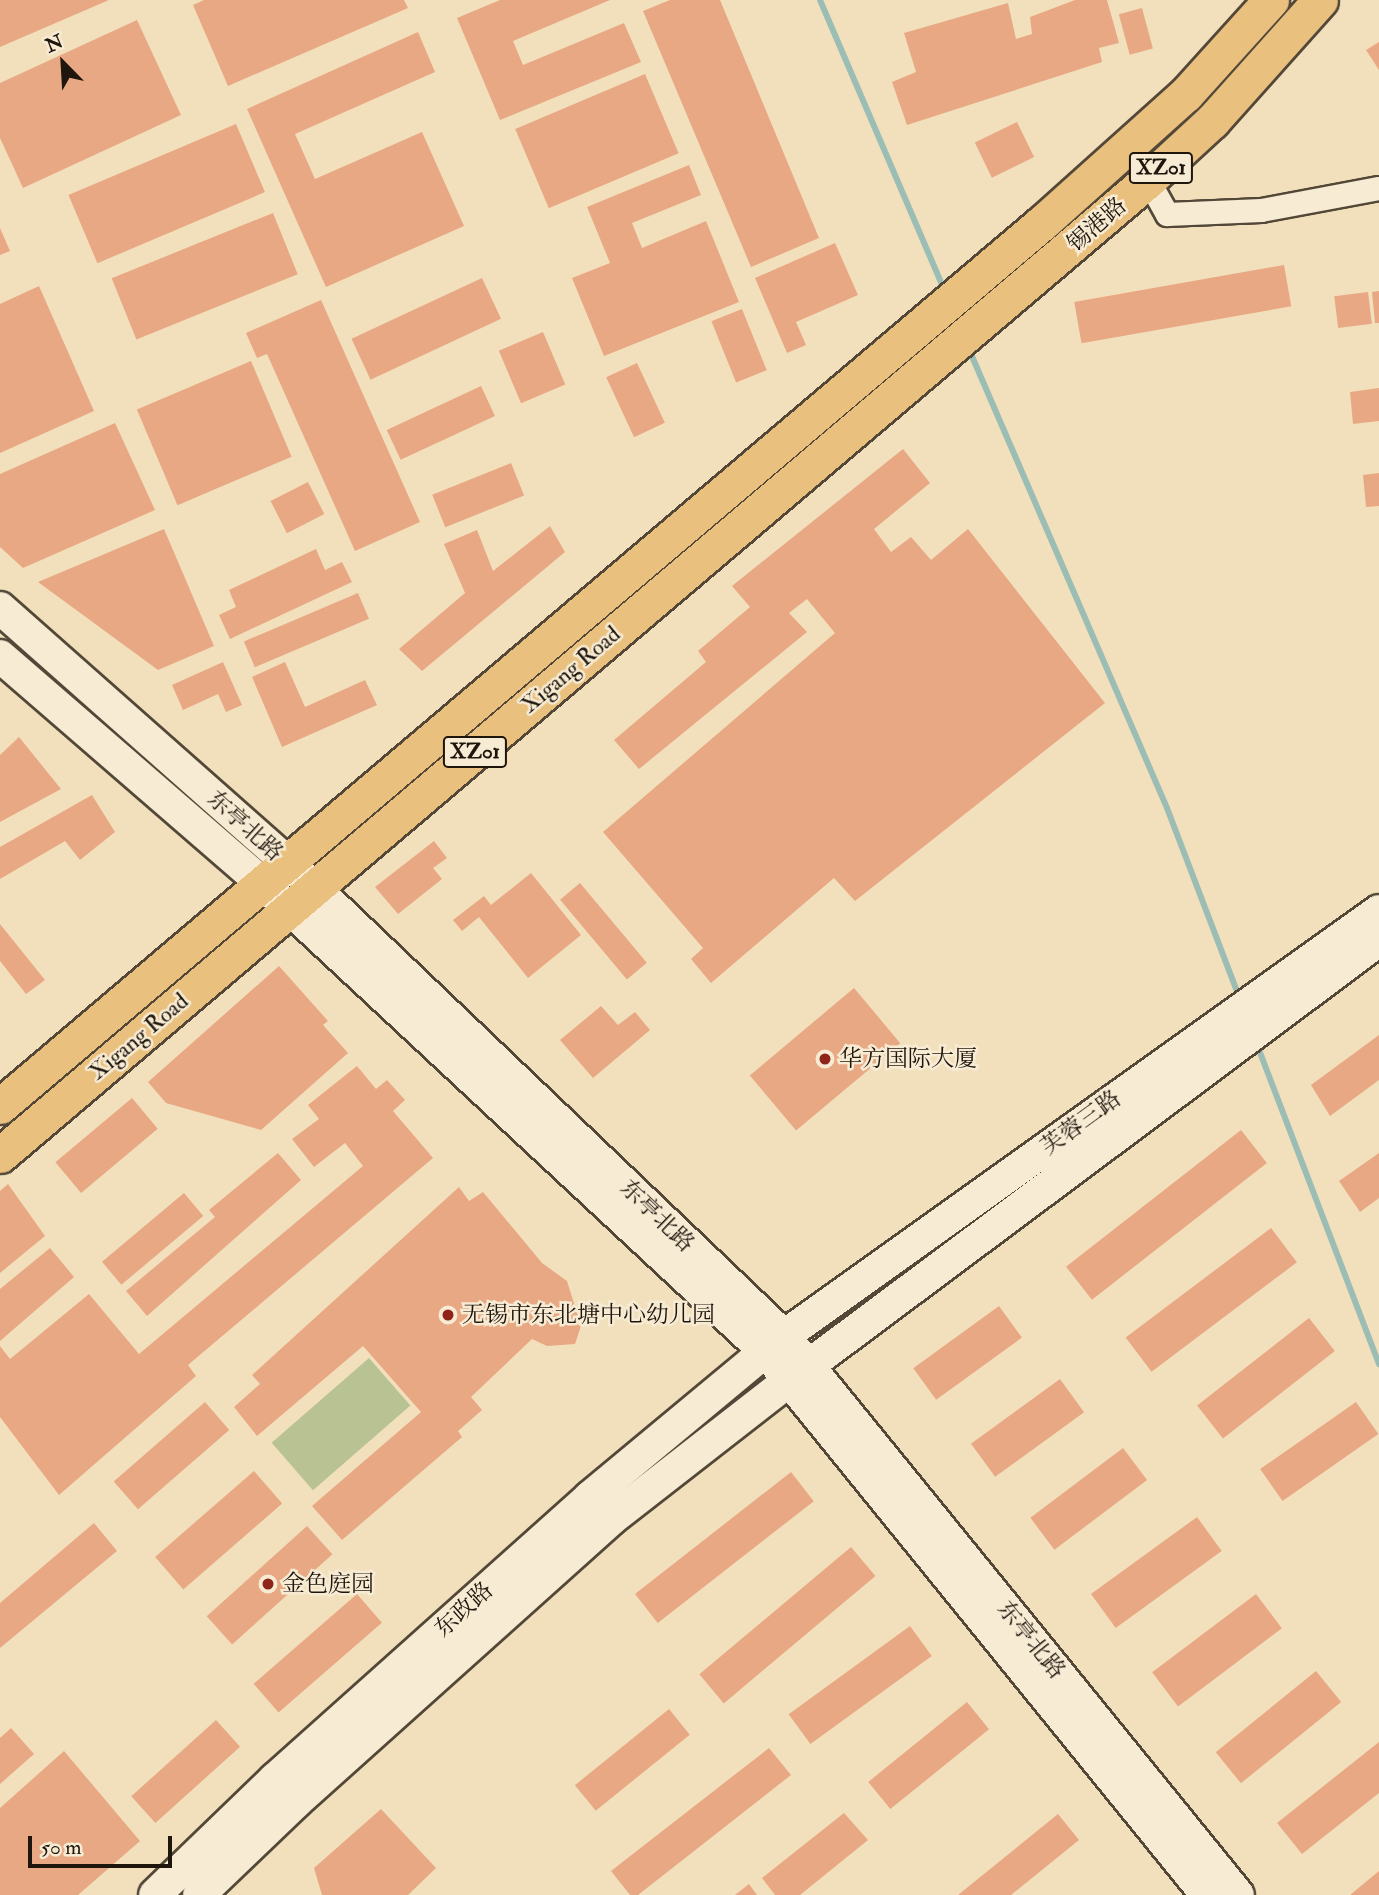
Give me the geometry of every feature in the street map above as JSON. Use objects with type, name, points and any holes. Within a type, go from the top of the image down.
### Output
[{"type":"main road","name":"锡港路","points":[[935,314],[1186,94],[1271,0]]},
{"type":"main road","name":"锡港路","points":[[951,349],[1148,180],[1212,121],[1320,0]]},
{"type":"main road","name":"Xigang Road","points":[[0,1106],[273,872],[935,314]]},
{"type":"main road","name":"Xigang Road","points":[[0,1155],[300,897],[951,349]]},
{"type":"main road","name":"东亭北路","points":[[0,608],[273,872],[775,1345],[1238,1895]]},
{"type":"main road","name":"东亭北路","points":[[0,656],[273,872]]},
{"type":"main road","name":"芙蓉三路","points":[[799,1374],[1202,1055],[1290,990],[1379,911]]},
{"type":"main road","name":"芙蓉三路","points":[[1290,990],[1379,940]]},
{"type":"main road","name":"芙蓉三路","points":[[775,1345],[1202,1055]]},
{"type":"main road","name":"东政路","points":[[155,1895],[275,1779],[590,1497],[775,1345]]},
{"type":"main road","name":"东亭北路","points":[[799,1374],[1207,1895]]},
{"type":"main road","name":"东政路","points":[[199,1895],[296,1802],[610,1520],[799,1374]]},
{"type":"street","points":[[1148,180],[1167,214],[1261,210],[1379,188]]},
{"type":"green space","points":[[369,1358],[410,1406],[313,1490],[272,1443]]},
{"type":"building","points":[[0,0],[109,0],[0,47]]},
{"type":"building","points":[[204,0],[404,0],[408,8],[228,86],[193,5]]},
{"type":"building","points":[[500,0],[610,0],[513,41],[523,65],[624,23],[641,62],[500,120],[457,18]]},
{"type":"building","points":[[670,0],[720,0],[819,238],[751,267],[643,11]]},
{"type":"building","points":[[1075,0],[1107,0],[1119,43],[1099,48],[1102,62],[907,125],[892,82],[916,72],[904,33],[1008,3],[1016,39],[1032,34],[1030,17]]},
{"type":"building","points":[[1142,8],[1153,49],[1130,55],[1119,14]]},
{"type":"building","points":[[137,20],[181,115],[23,188],[0,138],[0,83]]},
{"type":"building","points":[[418,32],[435,72],[295,134],[315,179],[422,132],[464,226],[326,287],[247,109]]},
{"type":"building","points":[[1379,42],[1379,70],[1366,50]]},
{"type":"building","points":[[645,74],[679,153],[549,208],[515,129]]},
{"type":"building","points":[[1017,122],[1034,157],[992,178],[975,143]]},
{"type":"building","points":[[236,124],[265,192],[97,263],[68,195]]},
{"type":"building","points":[[689,165],[701,195],[632,223],[642,248],[706,221],[739,302],[604,356],[572,278],[610,263],[587,207]]},
{"type":"building","points":[[273,213],[298,274],[136,339],[112,278]]},
{"type":"building","points":[[0,228],[10,251],[0,255]]},
{"type":"building","points":[[835,243],[858,295],[796,322],[806,345],[787,353],[755,278]]},
{"type":"building","points":[[1284,265],[1291,306],[1082,343],[1074,302]]},
{"type":"building","points":[[482,278],[501,319],[371,380],[351,339]]},
{"type":"building","points":[[39,286],[94,411],[0,453],[0,304]]},
{"type":"building","points":[[1379,291],[1379,323],[1375,323],[1372,292]]},
{"type":"building","points":[[1368,292],[1372,324],[1338,328],[1334,296]]},
{"type":"building","points":[[321,300],[420,522],[355,551],[267,354],[257,358],[246,333]]},
{"type":"building","points":[[742,309],[767,370],[736,383],[711,321]]},
{"type":"building","points":[[543,332],[565,384],[521,403],[499,351]]},
{"type":"building","points":[[251,361],[292,457],[177,505],[137,409]]},
{"type":"building","points":[[637,363],[665,423],[634,437],[606,377]]},
{"type":"building","points":[[481,386],[495,416],[401,460],[387,430]]},
{"type":"building","points":[[1379,388],[1379,421],[1353,424],[1350,392]]},
{"type":"building","points":[[115,423],[155,510],[23,568],[0,547],[0,474]]},
{"type":"building","points":[[903,449],[930,483],[874,529],[891,552],[911,537],[931,560],[968,529],[1105,703],[855,901],[834,878],[711,983],[691,959],[703,948],[603,832],[835,633],[807,599],[789,613],[807,632],[639,769],[614,740],[706,662],[698,651],[750,607],[732,586]]},
{"type":"building","points":[[511,463],[524,495],[445,527],[432,495]]},
{"type":"building","points":[[1379,473],[1379,506],[1366,507],[1363,475]]},
{"type":"building","points":[[308,482],[324,514],[287,533],[271,501]]},
{"type":"building","points":[[550,526],[565,552],[422,671],[399,649],[465,593],[444,544],[477,530],[493,571]]},
{"type":"building","points":[[164,529],[214,646],[158,670],[38,582]]},
{"type":"building","points":[[316,549],[325,570],[342,562],[352,582],[230,639],[219,615],[236,607],[229,590]]},
{"type":"building","points":[[358,593],[369,619],[255,667],[244,641]]},
{"type":"building","points":[[223,662],[242,705],[226,712],[218,694],[183,710],[172,685]]},
{"type":"building","points":[[285,662],[305,707],[365,680],[377,705],[282,747],[252,677]]},
{"type":"building","points":[[19,737],[61,789],[0,822],[0,755]]},
{"type":"building","points":[[92,795],[115,832],[80,860],[65,841],[0,879],[0,847]]},
{"type":"building","points":[[434,841],[447,858],[433,868],[442,879],[398,914],[375,887]]},
{"type":"building","points":[[531,873],[581,935],[528,978],[479,917],[462,931],[453,920],[484,896],[491,905]]},
{"type":"building","points":[[580,883],[647,963],[627,979],[560,900]]},
{"type":"building","points":[[0,924],[45,980],[26,994],[0,961]]},
{"type":"building","points":[[279,966],[328,1021],[323,1025],[348,1053],[261,1130],[166,1103],[148,1082]]},
{"type":"building","name":"华方国际大厦","points":[[854,988],[900,1043],[796,1131],[750,1075]]},
{"type":"building","points":[[601,1006],[618,1025],[635,1012],[650,1030],[593,1078],[560,1040]]},
{"type":"building","points":[[1379,1035],[1379,1080],[1330,1116],[1311,1085]]},
{"type":"building","points":[[357,1066],[376,1089],[387,1080],[405,1100],[393,1111],[433,1158],[188,1365],[196,1376],[59,1495],[0,1417],[0,1346],[10,1359],[89,1294],[139,1354],[363,1166],[345,1143],[314,1167],[292,1139],[319,1119],[308,1105]]},
{"type":"building","points":[[132,1098],[158,1129],[81,1193],[55,1162]]},
{"type":"building","points":[[1241,1130],[1267,1163],[1092,1300],[1066,1267]]},
{"type":"building","points":[[278,1153],[301,1180],[147,1316],[126,1291],[215,1217],[209,1210]]},
{"type":"building","points":[[1379,1153],[1379,1198],[1360,1212],[1339,1181]]},
{"type":"building","points":[[8,1184],[45,1236],[0,1273],[0,1191]]},
{"type":"building","name":"无锡市东北塘中心幼儿园","points":[[459,1187],[469,1201],[483,1192],[542,1263],[567,1281],[581,1326],[575,1344],[547,1346],[532,1339],[471,1397],[482,1410],[458,1431],[462,1437],[342,1540],[312,1506],[421,1412],[363,1346],[257,1436],[234,1407],[260,1384],[252,1375]]},
{"type":"building","points":[[184,1193],[203,1216],[121,1285],[102,1262]]},
{"type":"building","points":[[1271,1228],[1297,1262],[1152,1372],[1126,1338]]},
{"type":"building","points":[[50,1248],[74,1277],[0,1341],[0,1289]]},
{"type":"building","points":[[999,1306],[1022,1338],[936,1400],[913,1368]]},
{"type":"building","points":[[1309,1318],[1335,1351],[1223,1439],[1197,1405]]},
{"type":"building","points":[[1060,1379],[1084,1412],[995,1477],[971,1444]]},
{"type":"building","points":[[205,1402],[229,1430],[138,1509],[114,1481]]},
{"type":"building","points":[[1356,1402],[1378,1434],[1283,1501],[1260,1469]]},
{"type":"building","points":[[1123,1448],[1147,1480],[1054,1550],[1030,1518]]},
{"type":"building","points":[[254,1471],[282,1503],[183,1589],[155,1557]]},
{"type":"building","points":[[791,1472],[814,1501],[658,1623],[635,1594]]},
{"type":"building","points":[[1197,1517],[1222,1551],[1116,1628],[1091,1594]]},
{"type":"building","points":[[94,1523],[117,1551],[0,1648],[0,1603]]},
{"type":"building","name":"金色庭园","points":[[307,1526],[332,1554],[232,1645],[207,1616]]},
{"type":"building","points":[[851,1547],[875,1576],[724,1703],[699,1674]]},
{"type":"building","points":[[357,1594],[382,1623],[279,1713],[254,1684]]},
{"type":"building","points":[[1256,1594],[1282,1628],[1178,1707],[1152,1672]]},
{"type":"building","points":[[910,1626],[932,1656],[810,1744],[789,1714]]},
{"type":"building","points":[[1316,1671],[1341,1702],[1241,1783],[1216,1752]]},
{"type":"building","points":[[967,1702],[989,1729],[890,1809],[868,1782]]},
{"type":"building","points":[[669,1709],[690,1735],[596,1811],[575,1785]]},
{"type":"building","points":[[216,1720],[240,1747],[155,1823],[131,1796]]},
{"type":"building","points":[[11,1728],[34,1754],[0,1784],[0,1738]]},
{"type":"building","points":[[1379,1742],[1379,1793],[1302,1854],[1277,1823]]},
{"type":"building","points":[[769,1748],[791,1775],[638,1895],[630,1895],[611,1871]]},
{"type":"building","points":[[64,1751],[140,1841],[78,1895],[0,1895],[0,1808]]},
{"type":"building","points":[[381,1809],[436,1868],[408,1895],[322,1895],[314,1868]]},
{"type":"building","points":[[844,1813],[868,1840],[800,1895],[775,1895],[762,1878]]},
{"type":"building","points":[[1058,1814],[1079,1840],[1011,1895],[958,1895]]},
{"type":"building","points":[[1379,1871],[1379,1895],[1350,1895]]},
{"type":"building","points":[[749,1884],[757,1895],[735,1895]]},
{"type":"waterway","points":[[820,0],[945,292]]},
{"type":"waterway","points":[[968,347],[1167,808],[1240,999]]},
{"type":"waterway","points":[[1256,1042],[1379,1364]]},
{"type":"place","name":"华方国际大厦","points":[[825,1059]]},
{"type":"place","name":"无锡市东北塘中心幼儿园","points":[[448,1315]]},
{"type":"place","name":"金色庭园","points":[[268,1584]]}]
